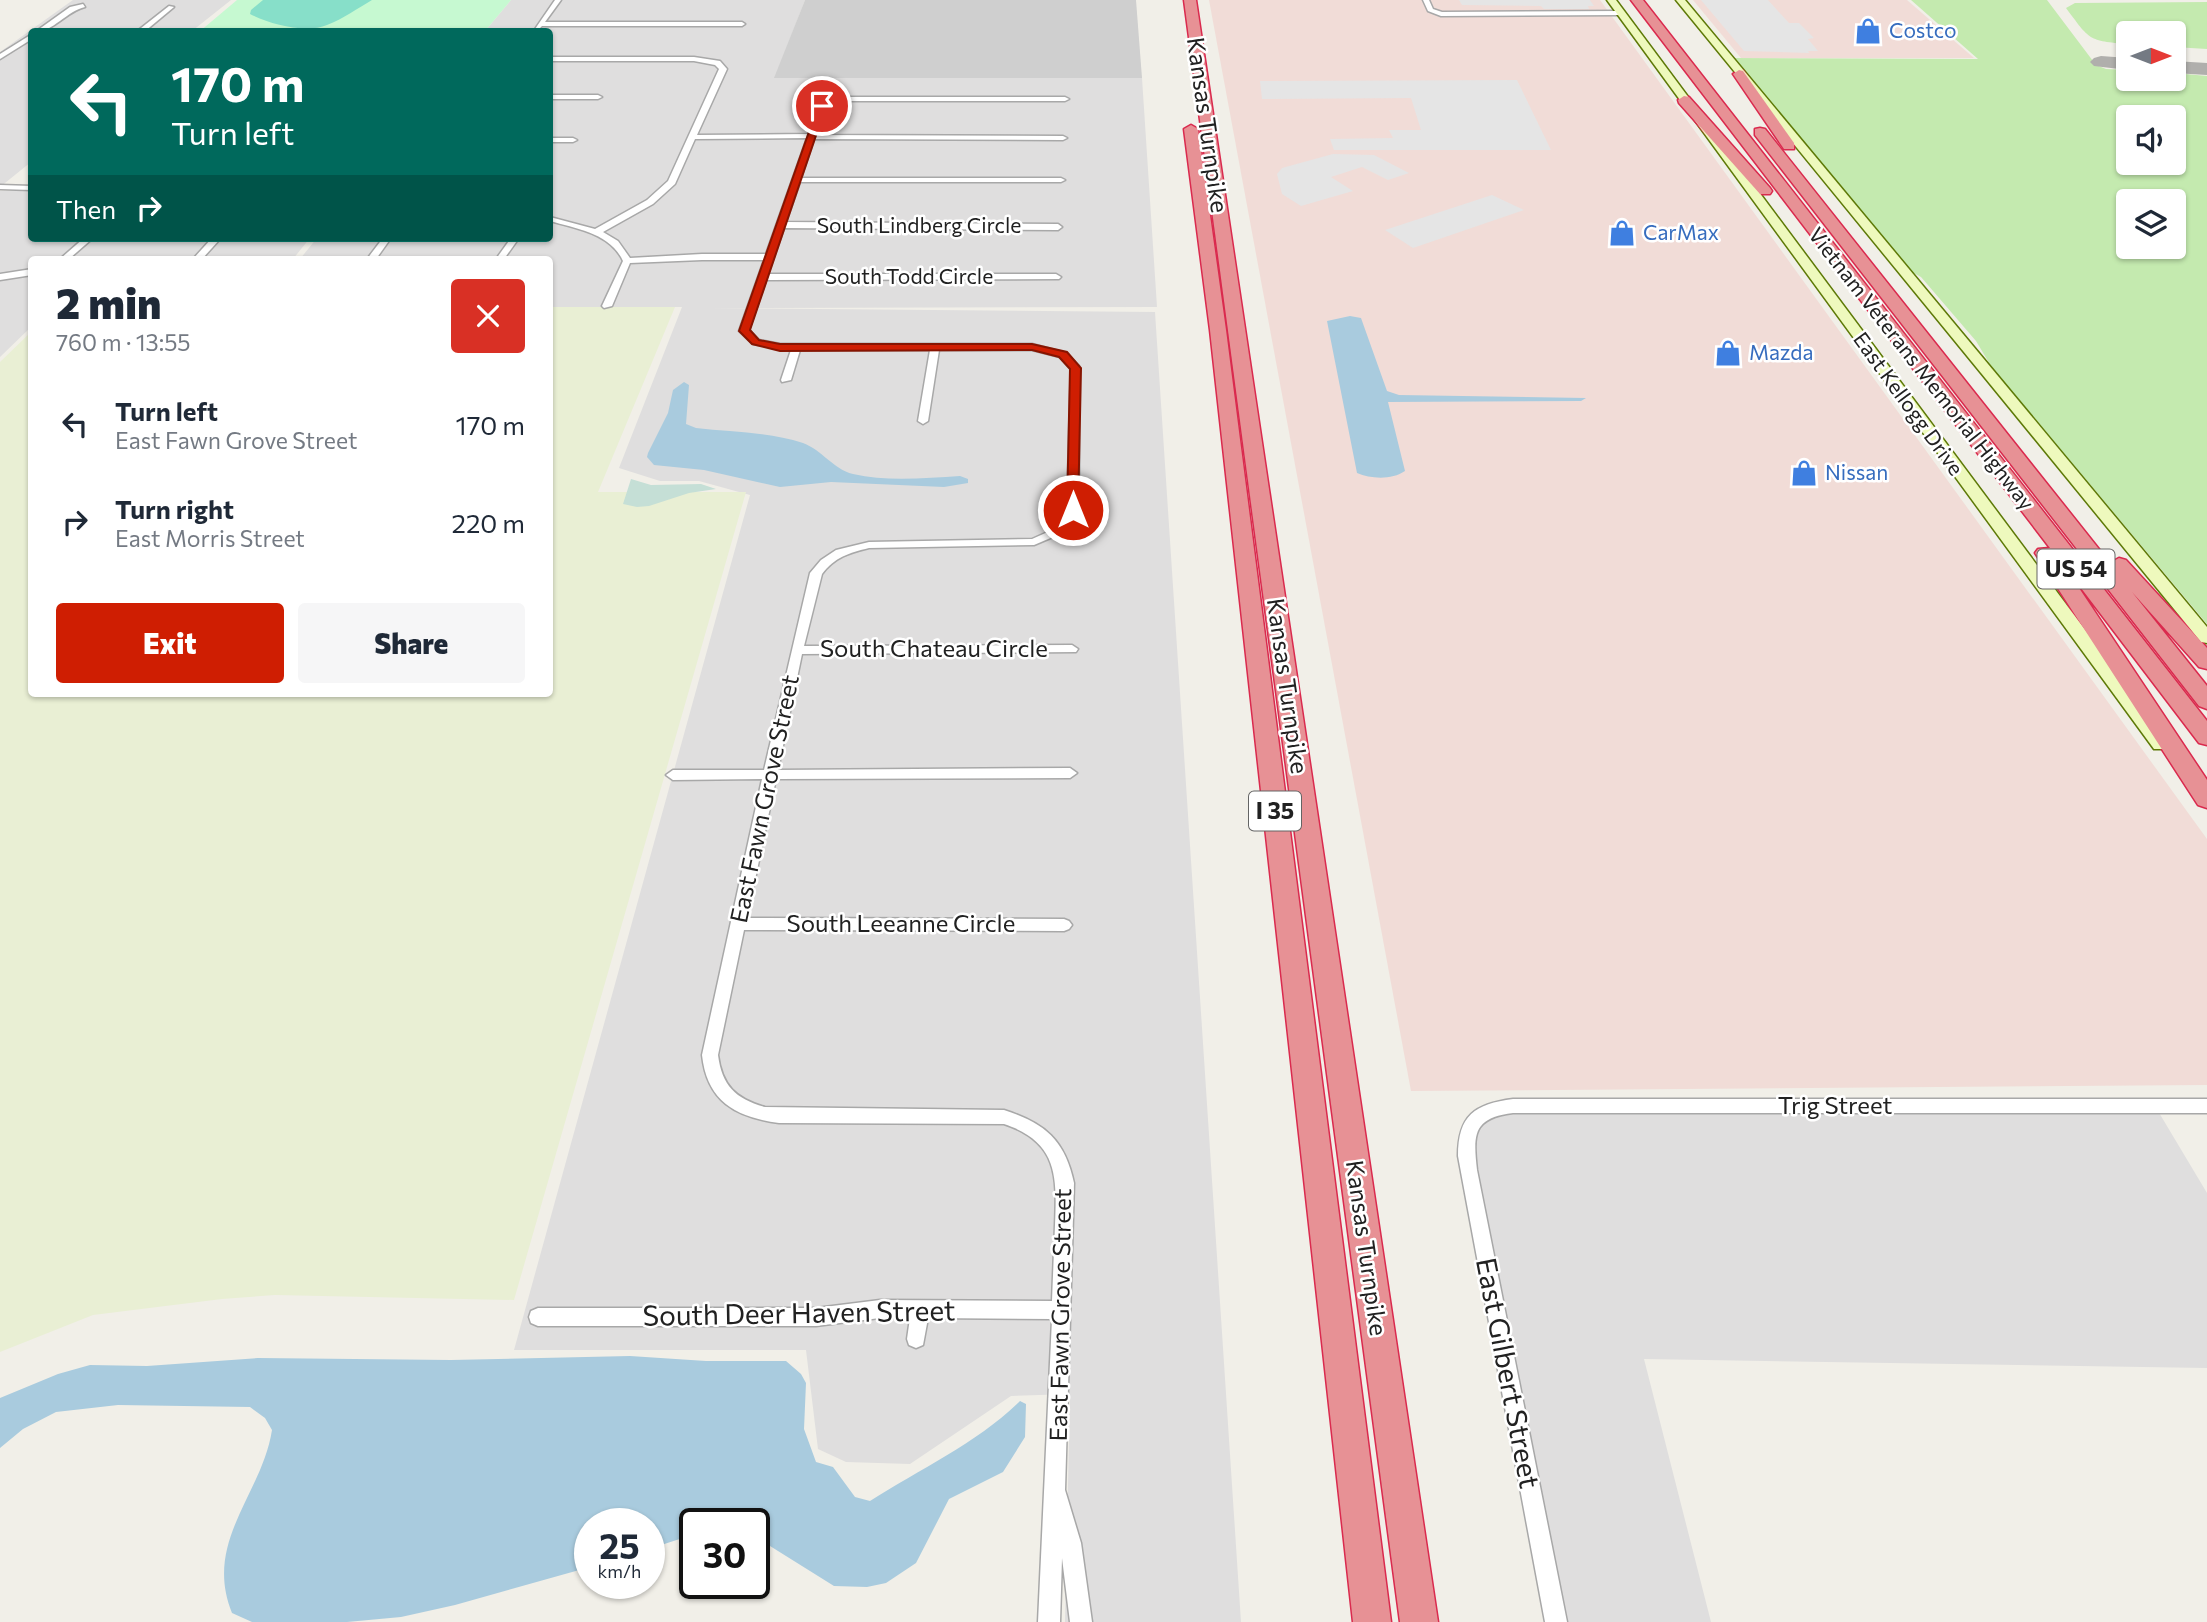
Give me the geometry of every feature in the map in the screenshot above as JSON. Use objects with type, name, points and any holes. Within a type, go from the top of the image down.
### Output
[{"type":"highway","name":"Kansas Turnpike","points":[[1176,0],[1218,330],[1372,1622]]},
{"type":"highway","name":"Kansas Turnpike","points":[[1190,0],[1419,1622]]},
{"type":"highway","name":"Vietnam Veterans Memorial Highway","points":[[1637,0],[2207,737]]},
{"type":"highway","points":[[1655,0],[1698,55]]},
{"type":"highway","points":[[1739,74],[1915,328]]},
{"type":"highway","points":[[1684,100],[1894,335]]},
{"type":"highway","name":"Vietnam Veterans Memorial Highway","points":[[1750,120],[2207,701]]},
{"type":"highway","points":[[1970,398],[2207,662]]},
{"type":"highway","points":[[1944,400],[2207,799]]},
{"type":"main road","name":"East Kellogg Drive","points":[[1611,0],[2207,806]]},
{"type":"main road","points":[[1680,0],[2207,638]]},
{"type":"street","points":[[537,28],[558,0]]},
{"type":"street","points":[[1426,0],[1430,10],[1439,13],[1621,13]]},
{"type":"street","points":[[44,28],[72,8],[83,6]]},
{"type":"street","points":[[144,28],[171,7]]},
{"type":"street","points":[[540,24],[742,24]]},
{"type":"street","points":[[4,55],[28,39]]},
{"type":"street","points":[[4,55],[19,52]]},
{"type":"street","points":[[553,59],[694,59],[721,66],[723,73],[667,188],[650,202],[596,233]]},
{"type":"street","points":[[553,97],[598,97]]},
{"type":"street","points":[[762,277],[824,104],[842,99],[1065,99]]},
{"type":"street","points":[[694,136],[1063,138]]},
{"type":"street","points":[[553,140],[573,139]]},
{"type":"street","points":[[796,180],[1061,180]]},
{"type":"street","points":[[0,187],[28,188]]},
{"type":"street","points":[[553,220],[596,233],[621,247],[627,261],[607,306]]},
{"type":"street","name":"South Lindberg Circle","points":[[780,225],[1058,226]]},
{"type":"street","points":[[68,256],[84,242]]},
{"type":"street","points":[[200,256],[212,242]]},
{"type":"street","points":[[373,256],[384,242]]},
{"type":"street","points":[[627,261],[769,257]]},
{"type":"street","points":[[0,277],[28,273]]},
{"type":"street","name":"South Todd Circle","points":[[762,277],[1056,277]]},
{"type":"street","name":"East Fawn Grove Street","points":[[762,277],[744,331],[752,340],[771,347],[1032,347],[1057,352],[1071,361],[1076,368],[1073,515],[1067,525],[1057,533],[1026,543],[869,545],[840,552],[825,562],[816,573],[769,775],[710,1055],[710,1066],[719,1087],[735,1104],[767,1115],[991,1116],[1015,1120],[1034,1130],[1054,1149],[1063,1171],[1060,1358],[1049,1622]]},
{"type":"street","points":[[923,421],[935,347]]},
{"type":"street","points":[[786,380],[796,348]]},
{"type":"street","name":"South Chateau Circle","points":[[797,650],[1072,649]]},
{"type":"street","points":[[673,775],[1070,773]]},
{"type":"street","name":"South Leeanne Circle","points":[[737,924],[1064,925]]},
{"type":"street","name":"Trig Street","points":[[1470,1125],[1477,1115],[1488,1109],[1513,1107],[2207,1106]]},
{"type":"street","name":"East Gilbert Street","points":[[1470,1125],[1466,1151],[1468,1170],[1556,1622]]},
{"type":"street","name":"South Deer Haven Street","points":[[538,1317],[816,1317],[880,1309],[1060,1310]]},
{"type":"street","points":[[916,1339],[920,1310]]},
{"type":"street","name":"East Fawn Grove Street","points":[[1056,1483],[1071,1542],[1081,1622]]},
{"type":"shaded area","points":[[73,0],[231,0],[196,28],[34,28]]},
{"type":"shaded area","points":[[511,0],[805,0],[775,78],[1142,78],[1157,307],[711,308],[1155,312],[1241,1622],[1065,1622],[1070,1394],[1011,1396],[910,1464],[846,1462],[818,1449],[806,1350],[514,1350],[750,495],[699,481],[660,481],[619,468],[682,307],[553,307],[553,256],[302,256],[314,242],[553,242],[553,28],[488,28]]},
{"type":"shaded area","points":[[805,0],[1136,0],[1142,78],[774,78]]},
{"type":"shaded area","points":[[1209,0],[1600,0],[2207,839],[2207,1085],[1411,1091]]},
{"type":"shaded area","points":[[1459,0],[1590,0],[1594,6],[1588,6],[1589,9],[1544,9],[1541,6],[1462,5]]},
{"type":"shaded area","name":"Costco","points":[[1693,0],[1907,0],[1974,58],[1741,58]]},
{"type":"shaded area","points":[[1701,0],[1768,0],[1789,23],[1799,23],[1814,38],[1808,39],[1818,51],[1744,51]]},
{"type":"shaded area","points":[[28,32],[28,164],[0,187],[0,52]]},
{"type":"shaded area","points":[[1517,80],[1551,150],[1334,150],[1330,139],[1393,138],[1389,130],[1421,130],[1411,98],[1262,99],[1260,81]]},
{"type":"shaded area","points":[[1333,154],[1374,155],[1409,173],[1388,180],[1362,167],[1331,177],[1353,191],[1301,206],[1282,194],[1277,174],[1282,168]]},
{"type":"shaded area","points":[[0,191],[28,191],[28,242],[307,242],[295,256],[28,256],[28,330],[0,357]]},
{"type":"shaded area","points":[[1492,195],[1524,210],[1413,248],[1385,230]]},
{"type":"shaded area","points":[[1350,316],[1361,318],[1387,391],[1399,395],[1586,398],[1581,401],[1388,402],[1405,471],[1388,477],[1357,473],[1327,321]]},
{"type":"shaded area","points":[[684,382],[689,385],[686,424],[696,428],[790,439],[816,450],[839,468],[853,474],[893,479],[960,476],[968,479],[968,483],[944,487],[831,482],[780,487],[704,470],[654,465],[647,457],[648,453],[668,413],[673,390]]},
{"type":"shaded area","points":[[631,479],[651,485],[701,484],[716,489],[637,507],[623,504]]},
{"type":"shaded area","points":[[2155,1106],[2207,1193],[2207,1368],[1644,1359],[1711,1622],[1556,1622],[1468,1170],[1477,1115],[1488,1109]]},
{"type":"shaded area","points":[[630,1356],[706,1361],[786,1361],[801,1374],[806,1383],[804,1429],[816,1462],[833,1467],[855,1497],[870,1501],[967,1443],[1020,1401],[1026,1404],[1025,1437],[1003,1472],[949,1499],[916,1563],[886,1583],[867,1587],[834,1586],[770,1546],[770,1508],[679,1508],[679,1539],[665,1544],[665,1508],[574,1508],[574,1572],[455,1605],[401,1617],[347,1622],[252,1622],[232,1613],[225,1587],[229,1541],[266,1454],[272,1430],[265,1418],[250,1407],[118,1405],[56,1412],[23,1429],[0,1448],[0,1398],[58,1374],[90,1365],[147,1366],[258,1358],[451,1360]]},
{"type":"green space","points":[[237,0],[511,0],[488,28],[204,28]]},
{"type":"green space","points":[[263,0],[372,0],[333,23],[318,28],[299,28],[250,14]]},
{"type":"green space","points":[[1911,0],[2047,0],[2096,65],[2116,69],[2116,91],[2186,91],[2186,74],[2207,76],[2207,624],[1991,366],[1976,341],[1921,277],[1912,272],[1732,58],[1978,59]]},
{"type":"green space","points":[[2207,2],[2207,49],[2186,48],[2186,21],[2116,21],[2116,43],[2097,40],[2080,27],[2066,8],[2075,3]]},
{"type":"green space","points":[[553,307],[675,307],[598,492],[746,492],[514,1300],[275,1295],[222,1299],[93,1315],[0,1352],[0,362],[28,335],[28,697],[553,697]]},
{"type":"taxiway","points":[[2101,62],[2116,63]]},
{"type":"taxiway","points":[[2186,68],[2207,69]]},
{"type":"place","name":"Costco","points":[[1868,31]]},
{"type":"place","name":"CarMax","points":[[1622,233]]},
{"type":"place","name":"Mazda","points":[[1728,353]]},
{"type":"place","name":"Nissan","points":[[1804,473]]},
{"type":"route","points":[[822,106],[744,331],[752,340],[771,347],[1032,347],[1063,355],[1076,368],[1073,510]]}]
